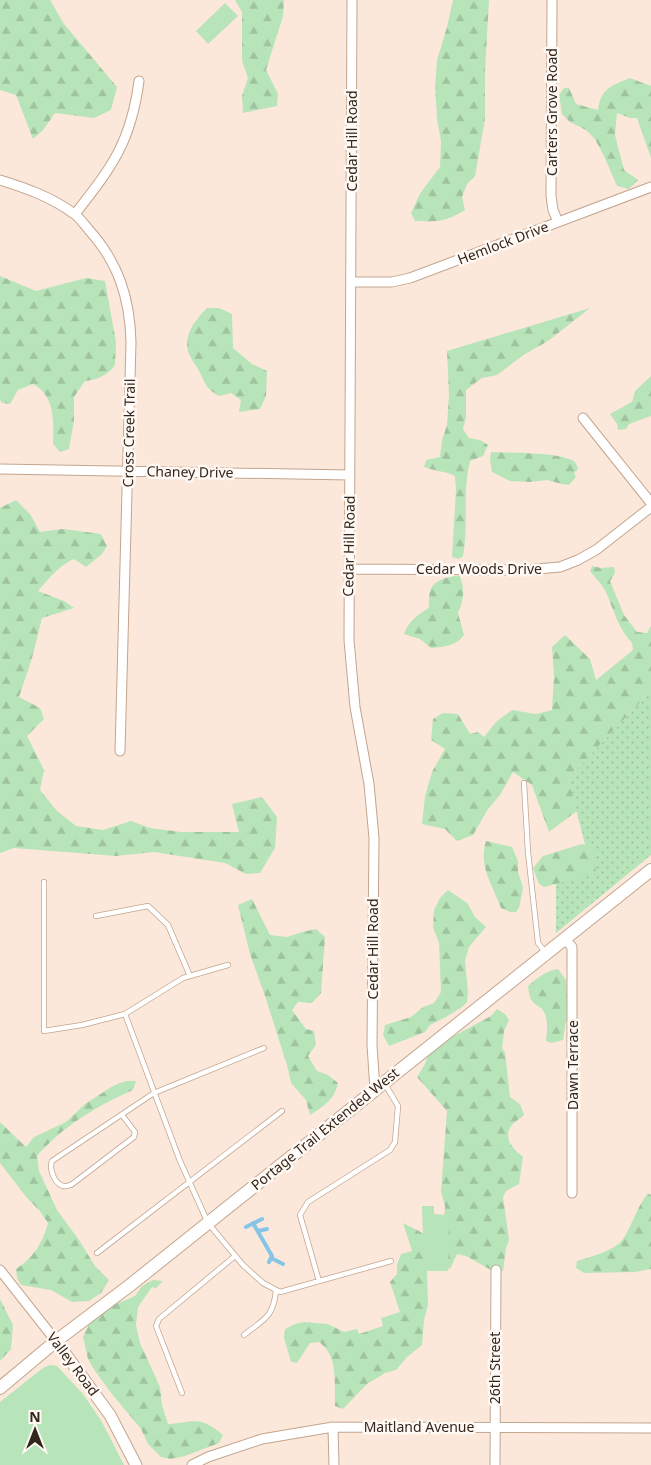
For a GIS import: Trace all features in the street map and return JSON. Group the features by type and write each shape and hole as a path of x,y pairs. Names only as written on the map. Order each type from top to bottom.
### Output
{"main road":[{"name":"Portage Trail Extended West","path":"0,1388 56,1341 129,1286 651,870"}],"street":[{"name":"Cedar Hill Road","path":"352,0 350,667 369,784 374,838 372,1044 379,1086"},
{"name":"Carters Grove Road","path":"552,0 551,196 553,210 558,222"},
{"path":"75,214 102,180 122,147 132,119 139,81"},
{"name":"Cross Creek Trail","path":"0,180 34,191 75,214 100,242 112,260 126,296 130,315 131,342 120,751"},
{"name":"Hemlock Drive","path":"351,282 392,282 410,278 651,186"},
{"path":"583,418 651,505"},
{"name":"Chaney Drive","path":"0,469 350,475"},
{"name":"Cedar Woods Drive","path":"349,569 525,570 560,566 578,560 596,550 651,505"},
{"name":"Dawn Terrace","path":"565,939 572,947 572,1193"},
{"name":"Valley Road","path":"0,1270 56,1341 110,1415 136,1465"},
{"name":"26th Street","path":"495,1465 496,1270"},
{"path":"333,1427 334,1465"},
{"name":"Maitland Avenue","path":"192,1465 219,1453 262,1439 333,1427 651,1428"}],"lane":[{"path":"524,783 528,852 538,943 547,954"},
{"path":"44,882 44,1031 82,1025 125,1014 183,978 228,965"},
{"path":"96,916 148,906 168,925 190,976"},
{"path":"125,1014 154,1093 208,1223 243,1265 256,1277 280,1292 391,1261"},
{"path":"122,1115 135,1132 134,1138 71,1185 61,1185 51,1172 52,1161 154,1093 264,1048"},
{"path":"318,1281 300,1215 308,1202 390,1150 395,1142 398,1106 379,1086"},
{"path":"97,1253 282,1111"},
{"path":"182,1393 156,1326 159,1319 235,1256"},
{"path":"244,1335 271,1313 275,1304 276,1291"}],"green space":[{"path":"0,0 50,0 64,24 117,87 111,110 94,118 55,113 43,130 33,139 16,95 0,90"},
{"path":"235,0 284,0 283,16 266,70 278,94 277,106 243,113 242,96 248,78 242,61 242,12"},
{"path":"453,0 489,0 485,72 485,119 475,176 467,184 462,197 465,210 441,220 415,221 411,213 421,192 440,167 441,141 437,119 435,87 437,60"},
{"path":"225,3 238,16 208,44 196,31"},
{"path":"630,78 651,86 651,158 637,118 630,118 617,113 615,135 624,170 638,180 629,189 617,186 595,139 586,130 570,122 562,114 559,95 564,88 569,88 576,104 598,110 604,92"},
{"path":"0,276 36,291 86,278 105,281 116,342 115,365 102,376 85,381 74,397 74,421 69,449 60,452 53,444 52,410 46,395 33,384 18,390 10,404 2,403 0,400"},
{"path":"207,308 219,308 232,314 233,348 252,364 267,371 266,396 260,409 239,412 241,400 231,393 219,396 211,390 206,385 191,358 187,343 188,336 198,318"},
{"path":"590,308 548,341 525,354 497,375 482,378 466,390 466,417 463,429 469,438 480,440 488,445 483,456 470,461 466,485 466,532 463,556 459,559 452,557 456,490 455,476 424,467 426,460 440,457 442,440 447,425 449,395 447,351"},
{"path":"651,376 651,416 629,424 626,429 618,430 617,424 610,414 632,402 635,391"},
{"path":"491,452 532,453 564,457 572,460 578,469 574,473 576,477 569,485 547,480 530,482 510,481 492,472"},
{"path":"16,500 30,514 40,532 63,529 101,534 107,546 102,554 86,567 74,559 64,565 38,591 64,601 74,608 42,618 32,658 19,697 40,708 44,719 27,736 44,770 40,790 57,811 76,826 103,830 131,821 150,828 181,832 239,832 232,804 262,797 277,817 275,848 260,873 246,874 225,863 154,852 116,856 14,848 0,853 0,508"},
{"path":"592,566 601,568 614,567 615,573 610,581 624,615 637,632 647,633 651,626 651,691 568,778 577,811 549,832 532,785 513,772 473,835 457,841 445,829 422,824 425,796 432,772 445,749 431,740 433,719 443,713 458,714 470,734 478,732 484,737 496,722 512,710 536,714 552,710 554,676 552,647 565,635 590,659 596,680 633,650 632,643 615,615 607,593 590,571"},
{"path":"460,576 463,586 463,599 458,613 464,635 461,639 453,644 431,648 420,639 404,634 414,619 429,608 429,595 433,586 440,580"},
{"path":"651,691 651,855 556,933 556,867 590,864 568,778"},
{"path":"486,841 512,847 518,861 518,872 523,888 519,908 516,912 510,912 501,908 485,867 484,850"},
{"path":"582,844 595,848 595,874 544,887 539,884 533,868 543,856"},
{"path":"448,890 467,903 475,917 486,927 469,947 465,961 467,1002 446,1017 430,1025 425,1032 389,1046 383,1035 385,1025 411,1017 423,1007 434,1003 441,992 439,943 433,927 434,910 440,898"},
{"path":"252,899 270,935 287,937 316,929 325,937 321,993 312,1003 298,1002 292,1010 306,1029 314,1031 316,1045 308,1056 317,1071 328,1075 338,1083 332,1098 310,1115 306,1100 291,1083 287,1065 250,954 238,905"},
{"path":"558,969 566,980 568,1008 563,1040 551,1043 546,1041 546,1016 542,1009 532,1000 528,986 546,973"},
{"path":"497,1009 505,1014 509,1020 504,1031 502,1049 505,1052 510,1097 520,1104 524,1115 511,1126 508,1135 510,1143 523,1157 519,1184 506,1191 503,1197 509,1240 503,1271 491,1270 466,1256 457,1254 450,1269 447,1268 443,1235 445,1206 441,1192 447,1111 417,1077 425,1064 430,1049 491,1016"},
{"path":"126,1081 136,1081 133,1090 106,1103 69,1126 37,1156 39,1171 57,1210 95,1266 109,1280 101,1293 89,1301 72,1302 51,1290 21,1285 17,1278 16,1269 28,1260 36,1249 48,1223 0,1163 0,1122 26,1147 34,1137 66,1122 85,1104 113,1086"},
{"path":"648,1193 651,1195 651,1269 635,1272 584,1273 576,1268 577,1261 602,1253 620,1243 640,1204"},
{"path":"422,1206 434,1206 434,1214 449,1215 448,1271 424,1271"},
{"path":"403,1223 426,1236 428,1305 424,1320 422,1345 407,1357 396,1370 385,1373 367,1384 343,1409 335,1406 333,1363 325,1348 319,1342 310,1343 297,1363 291,1362 284,1338 285,1329 304,1322 328,1324 344,1332 357,1329 359,1334 383,1326 381,1318 400,1312 390,1282 397,1274 397,1265 401,1254 412,1251"},
{"path":"153,1280 163,1281 156,1288 152,1287 138,1307 136,1325 140,1343 160,1387 162,1405 168,1424 191,1421 202,1422 223,1435 219,1443 185,1456 171,1459 161,1457 148,1444 141,1429 95,1371 88,1359 83,1337 91,1320 109,1307 135,1296 142,1286"},
{"path":"0,1299 13,1325 11,1349 0,1361"},
{"path":"50,1365 57,1366 83,1394 102,1422 124,1465 0,1465 0,1402 43,1368"}],"waterway":[{"path":"246,1227 262,1219"},
{"path":"253,1223 272,1256 269,1262"},
{"path":"258,1231 267,1229"},
{"path":"271,1258 283,1264"}]}
